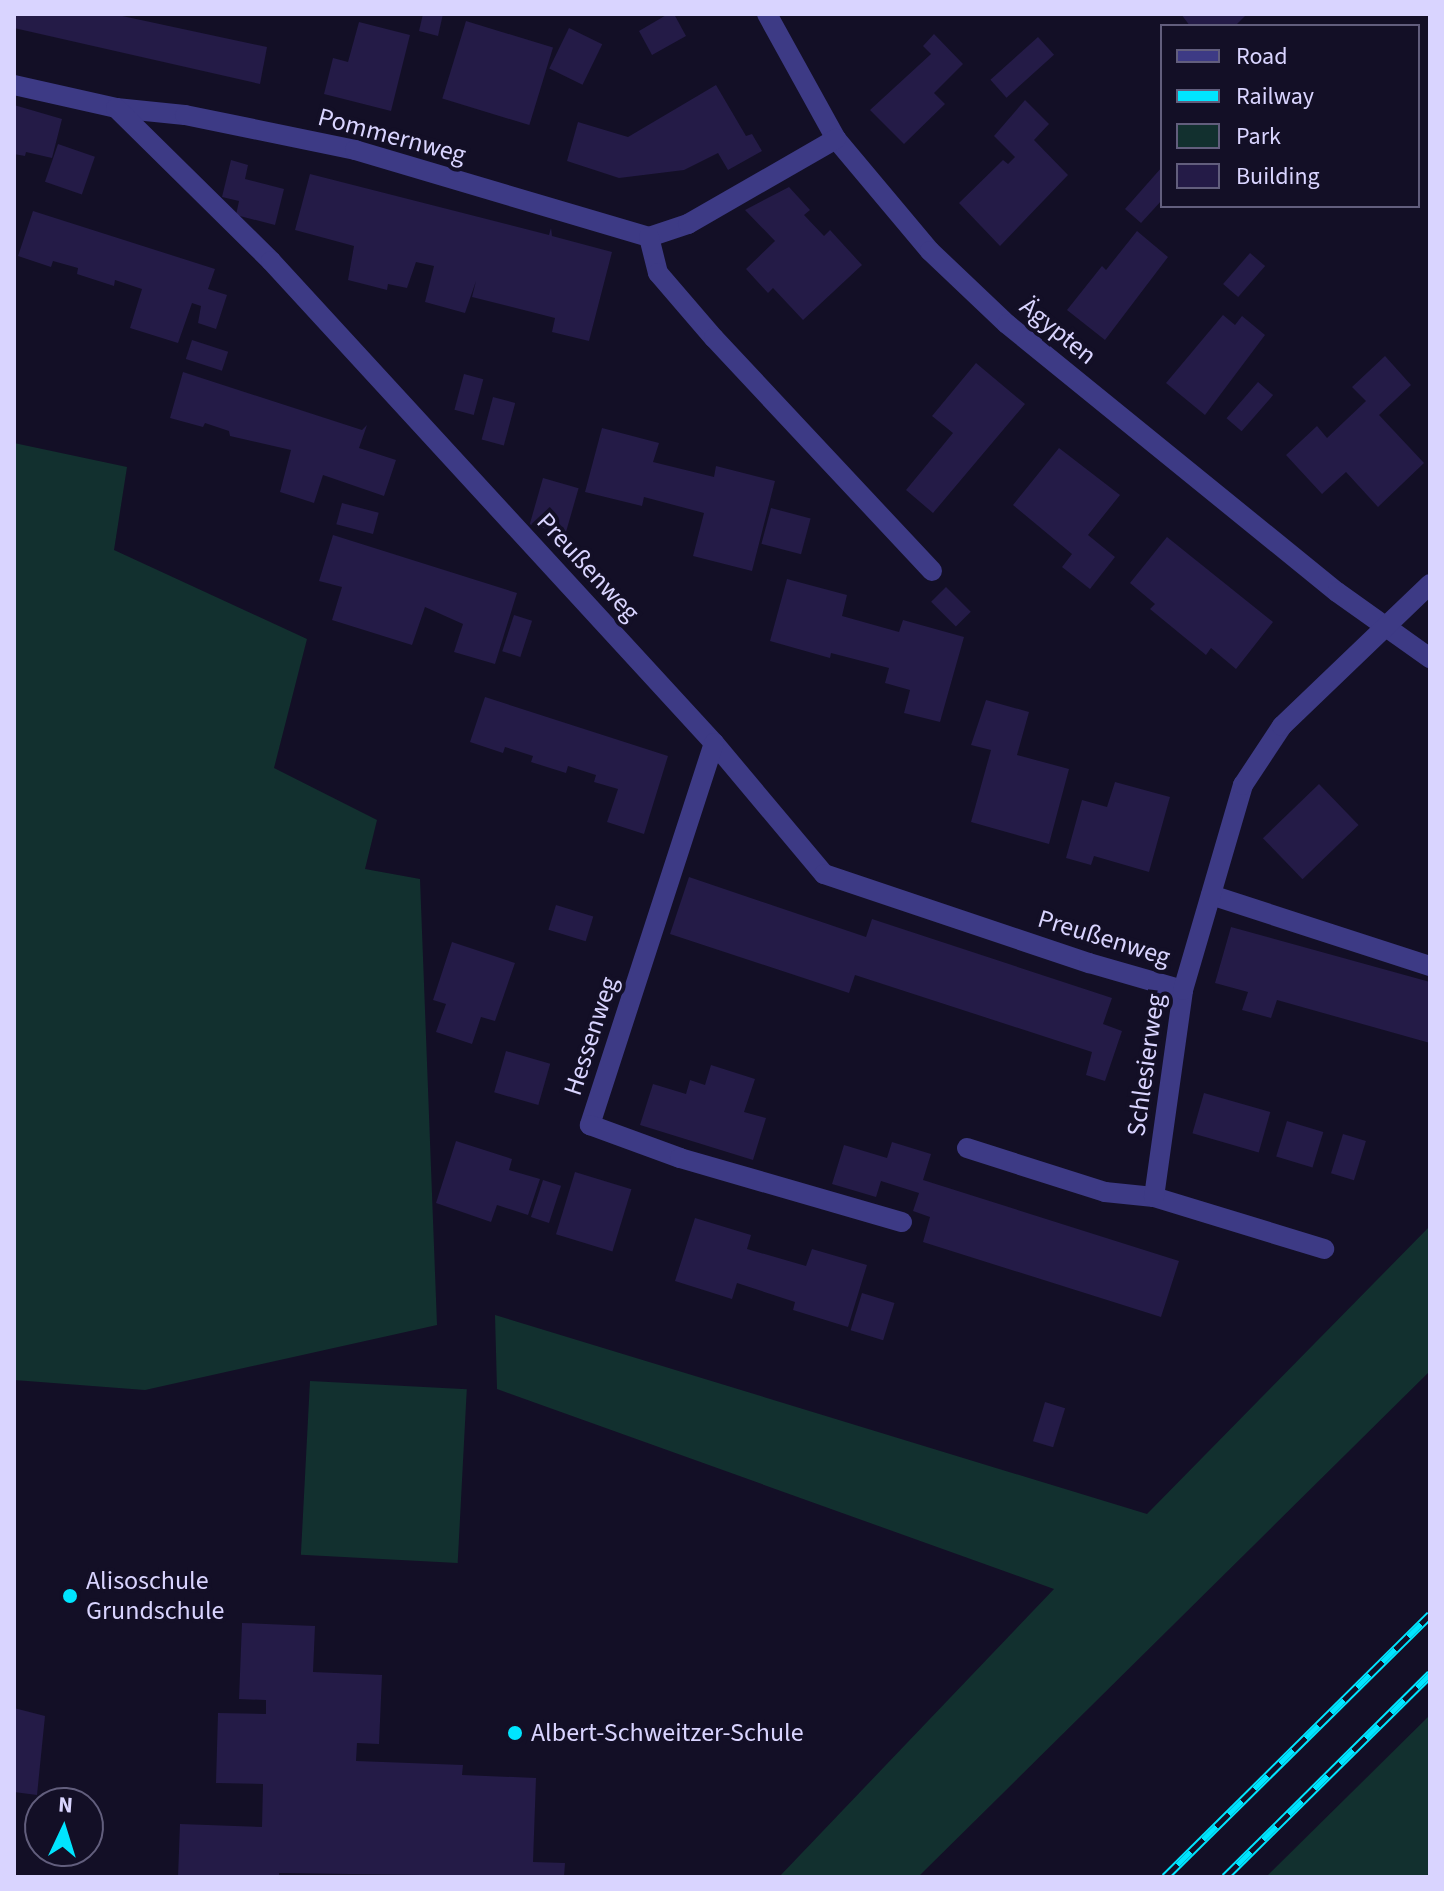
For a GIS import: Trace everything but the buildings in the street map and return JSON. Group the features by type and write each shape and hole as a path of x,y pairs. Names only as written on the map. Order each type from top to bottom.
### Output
{"street":[{"name":"Ägypten","path":"767,14 836,139 930,251 1007,324 1384,626 1430,658"},
{"path":"14,85 116,108"},
{"name":"Pommernweg","path":"116,108 185,115 355,150 649,237"},
{"name":"Preußenweg","path":"116,108 271,261 714,743 824,874 1089,963 1183,990"},
{"path":"836,139 688,224 649,237 658,273 714,338 932,571"},
{"path":"1384,626 1430,584"},
{"name":"Schlesierweg","path":"1154,1197 1183,990 1243,785 1282,726 1384,626"},
{"name":"Hessenweg","path":"714,743 590,1125 680,1158 902,1222"},
{"path":"1211,895 1430,966"},
{"path":"967,1148 1105,1192 1154,1197 1324,1249"}],"green space":[{"path":"14,443 127,467 114,550 307,639 274,768 377,820 365,869 420,879 437,1325 145,1390 14,1380"},
{"path":"1430,1226 1430,1371 918,1877 779,1877 1054,1589 497,1389 495,1315 1147,1514"},
{"path":"310,1381 467,1389 458,1563 301,1555"},
{"path":"1430,1715 1430,1877 1266,1877"}],"railway":[{"path":"1165,1877 1430,1615"},
{"path":"1225,1877 1430,1674"}],"place":[{"name":"Alisoschule Grundschule","path":"70,1596"},
{"name":"Albert-Schweitzer-Schule","path":"515,1733"}]}
